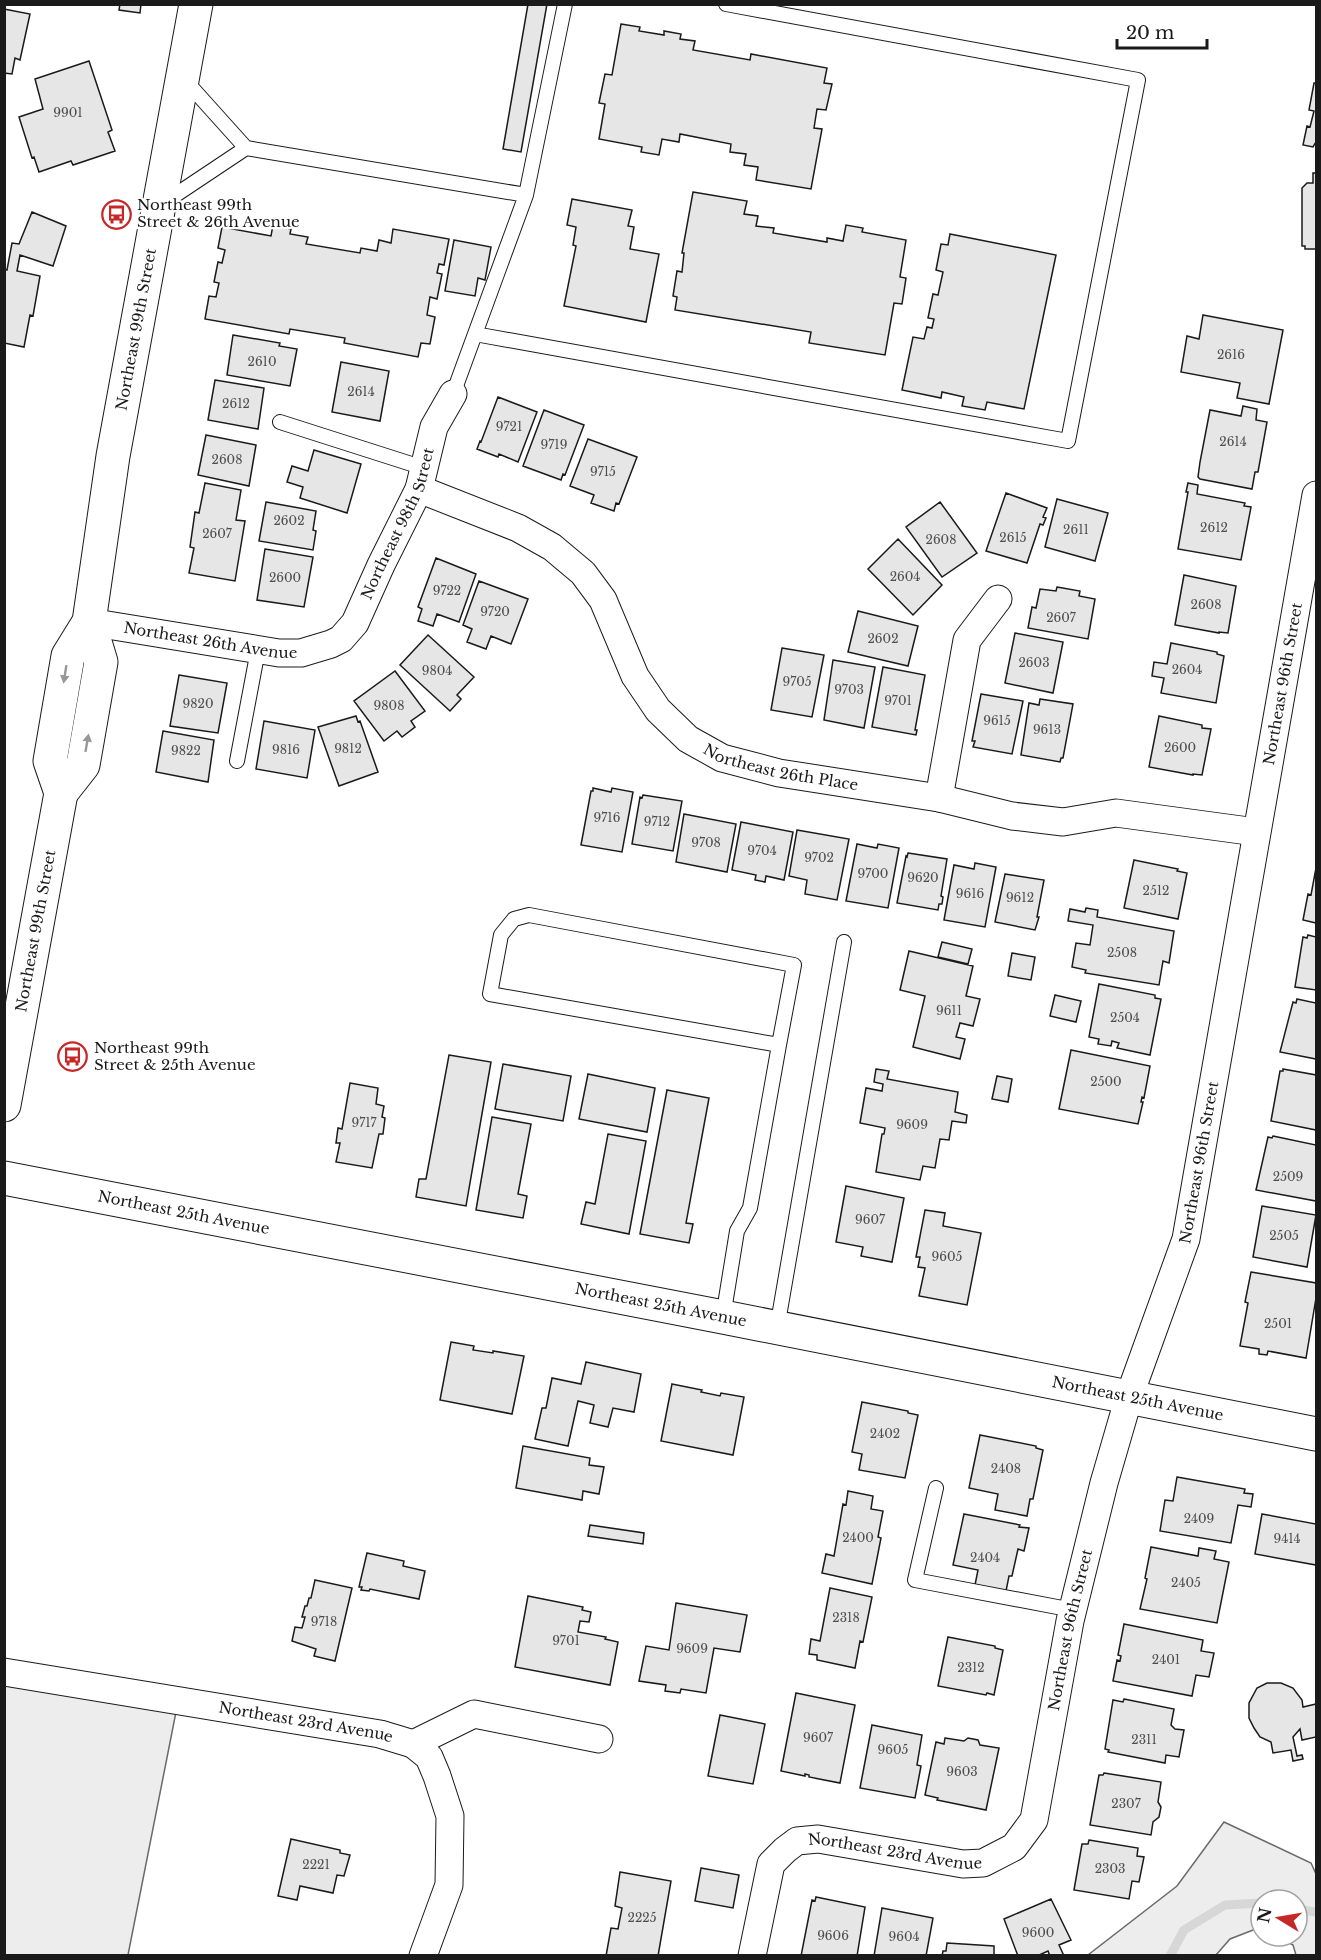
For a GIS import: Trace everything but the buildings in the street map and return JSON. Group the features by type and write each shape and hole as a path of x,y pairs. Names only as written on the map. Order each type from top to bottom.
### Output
{"street":[{"name":"Northeast 99th Street","path":"4,1105 61,793 83,765 101,662 89,622 113,456 196,4"},
{"name":"Northeast 98th Street","path":"332,644 341,639 356,623 422,478 434,427 453,394"},
{"name":"Northeast 26th Place","path":"422,478 552,547 583,573 603,600 635,676 658,710 688,739 722,758 779,774 939,798 1012,816 1063,822 1116,813 1256,832"},
{"name":"Northeast 96th Street","path":"1034,1820 1072,1610 1104,1483 1129,1396 1186,1239 1317,495"},
{"path":"939,798 967,640 998,599"},
{"name":"Northeast 26th Avenue","path":"89,622 279,653 301,653 332,644"},
{"name":"Northeast 25th Avenue","path":"4,1178 1317,1434"},
{"name":"Northeast 23rd Avenue","path":"4,1672 380,1734 413,1744 474,1714 598,1739"},
{"path":"413,1744 429,1757 450,1816 449,1885 423,1956"},
{"name":"Northeast 23rd Avenue","path":"752,1956 771,1864 797,1841 818,1839 963,1864 984,1863 1014,1847 1034,1820"}],"lane":[{"path":"453,394 526,195 565,4"},
{"path":"475,334 1068,441 1138,80 726,4"},
{"path":"182,77 246,148 526,195"},
{"path":"158,206 246,148"},
{"path":"280,422 422,478"},
{"path":"237,761 258,650"},
{"path":"723,1317 737,1231 750,1208 794,965 529,915 514,919 501,935 490,994 779,1045"},
{"path":"777,1328 844,942"},
{"path":"936,1488 915,1580 1072,1610"}],"shaded area":[{"path":"5,1684 177,1707 128,1955 5,1956"},
{"path":"1224,1822 1311,1863 1316,1874 1316,1955 1296,1955 1294,1948 1309,1948 1309,1888 1249,1888 1249,1932 1230,1939 1216,1955 1088,1955 1177,1886"}],"waterway":[{"path":"1170,1956 1184,1930 1225,1905 1249,1904"},
{"path":"1309,1911 1315,1912"}],"place":[{"name":"Northeast 99th Street & 26th Avenue","path":"116,214"},
{"name":"Northeast 99th Street & 25th Avenue","path":"73,1057"}]}
